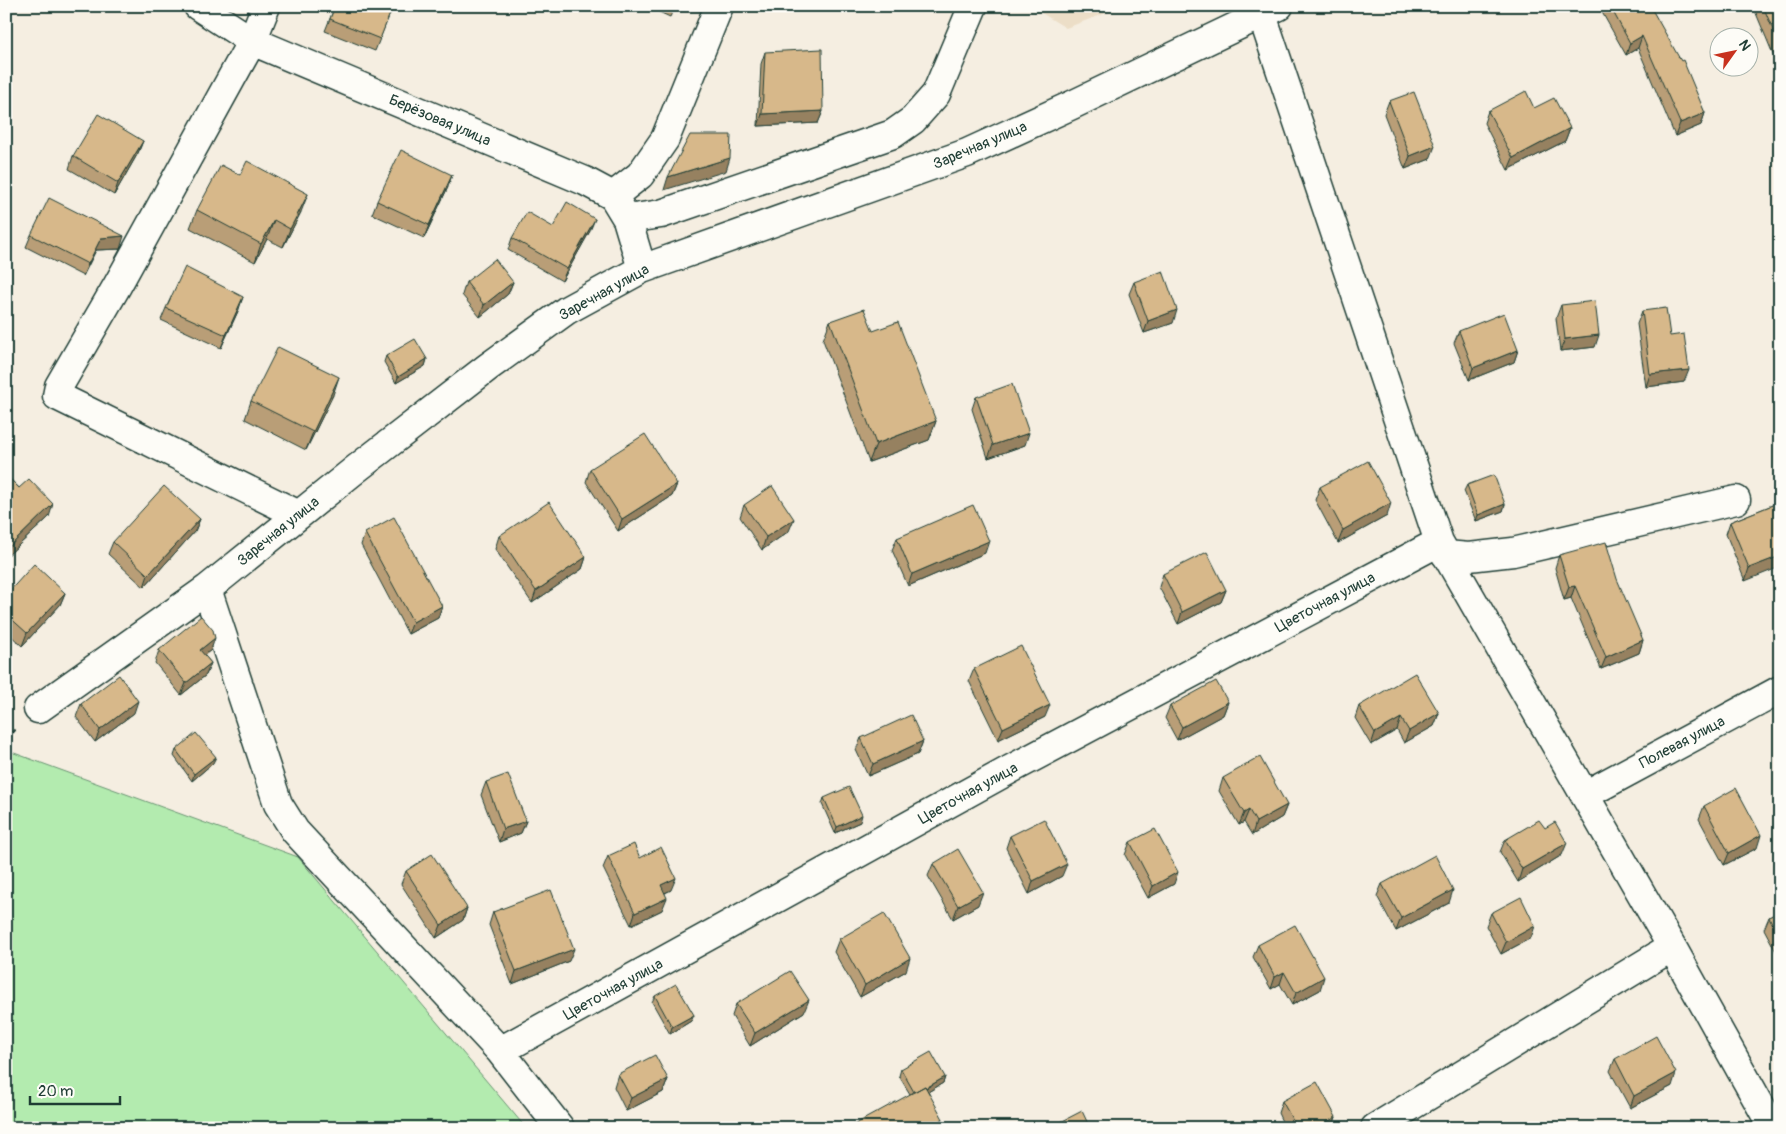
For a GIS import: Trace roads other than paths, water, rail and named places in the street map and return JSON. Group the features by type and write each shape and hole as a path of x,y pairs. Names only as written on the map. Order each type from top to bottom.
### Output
{"street":[{"name":"Берёзовая улица","path":"198,6 252,41 576,177 613,196"},
{"path":"266,6 252,41 117,286 59,386 57,396 299,514"},
{"path":"642,269 627,219 613,196 640,175 665,140 719,6"},
{"path":"627,219 660,214 892,134 913,120 936,94 973,6"},
{"path":"1270,11 1442,548 1672,947 1773,1128"},
{"name":"Заречная улица","path":"38,709 206,589 488,367 567,310 642,269 967,153 1270,11"},
{"path":"1442,548 1469,557 1513,552 1736,500"},
{"name":"Цветочная улица","path":"500,1051 1011,769 1442,548"},
{"path":"206,589 278,804 295,831 500,1051 560,1128"},
{"name":"Полевая улица","path":"1585,795 1780,690"},
{"path":"1375,1128 1672,947"}]}
